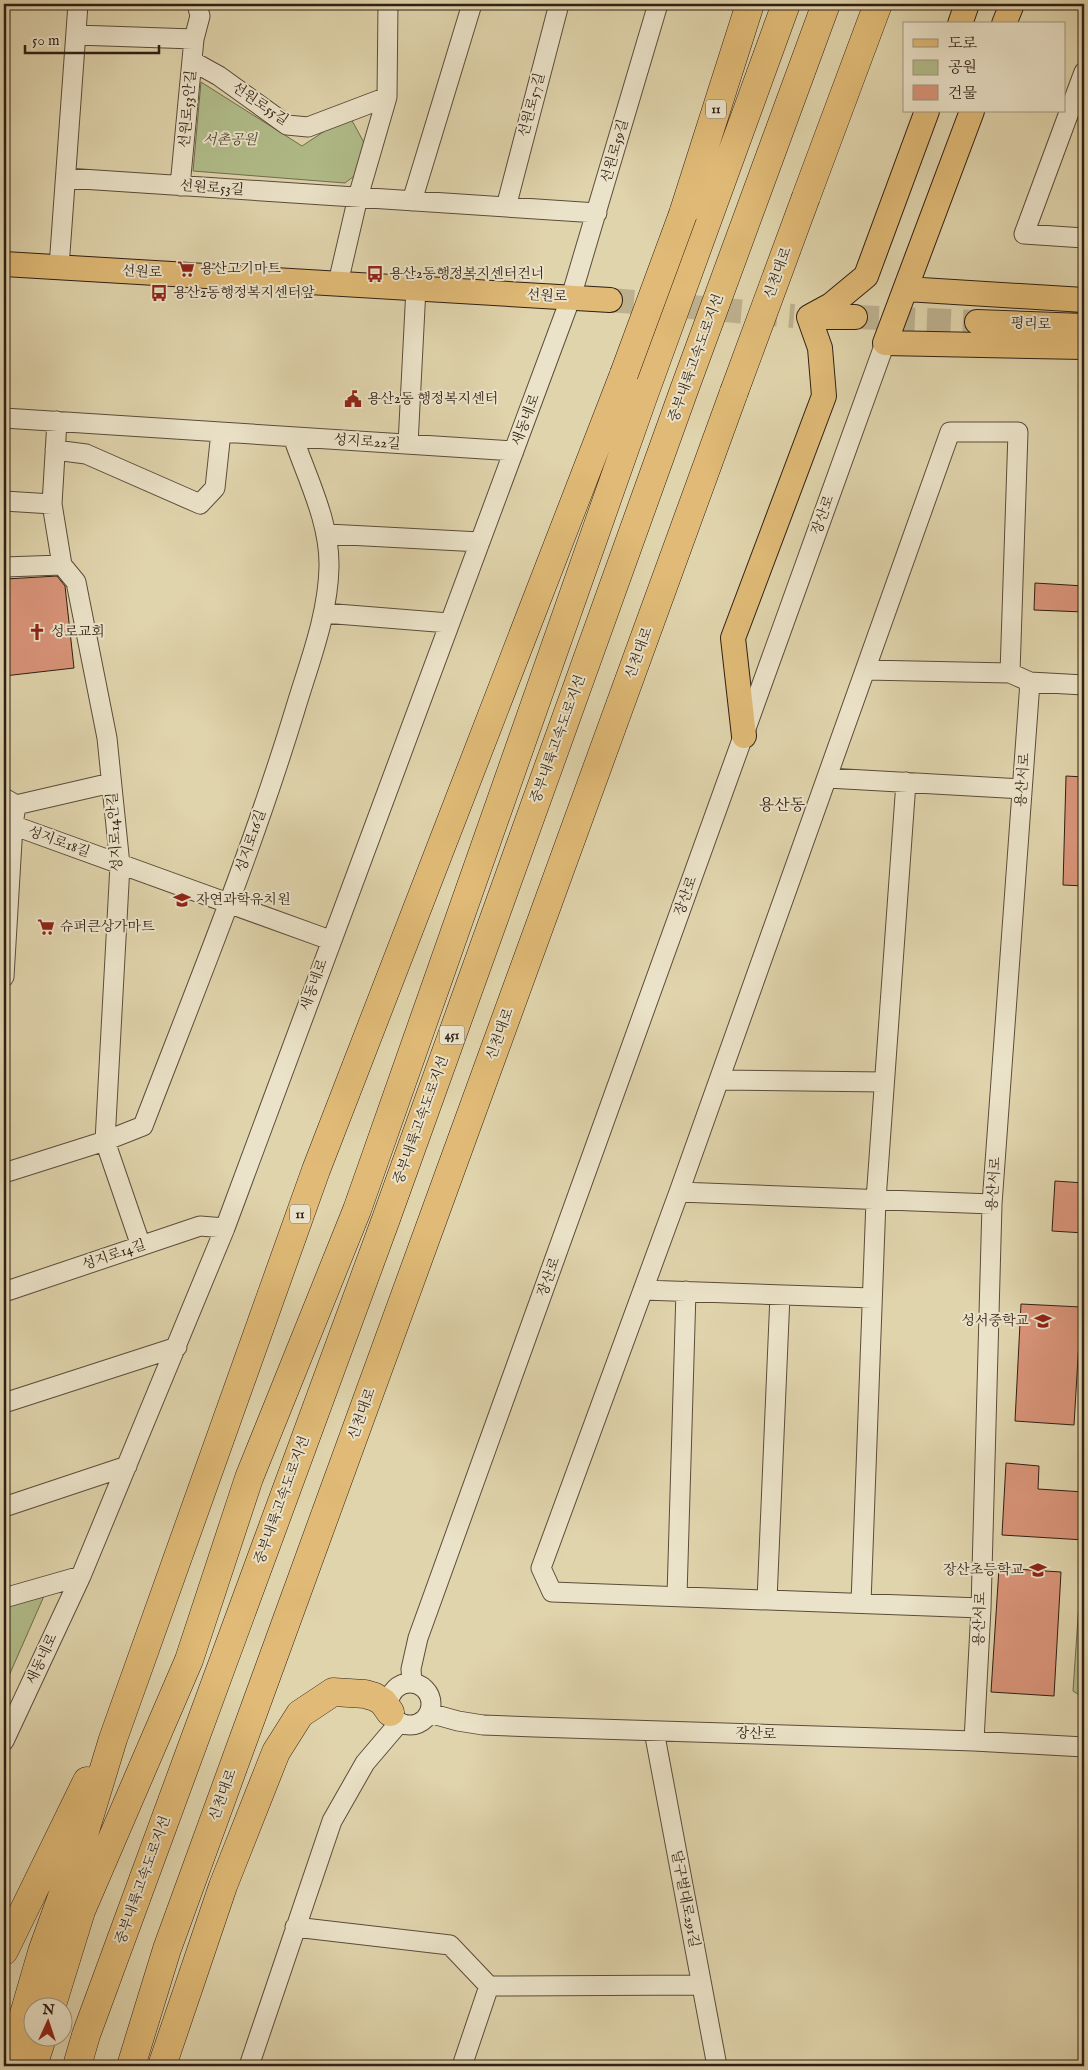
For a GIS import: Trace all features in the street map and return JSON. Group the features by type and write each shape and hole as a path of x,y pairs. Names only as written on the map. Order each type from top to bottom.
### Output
{"highway":[{"name":"11","path":"9,2066 42,1952 81,1844 113,1739 316,1170 624,374 683,214 750,4"},
{"name":"451","path":"54,1998 81,1911 189,1660 249,1478 357,1210 642,400 786,4"},
{"name":"중부내륙고속도로지선","path":"77,2066 389,1210 684,390 826,4"},
{"name":"신천대로","path":"130,2066 167,1949 734,392 878,4"},
{"path":"162,2066 223,1886 276,1752 300,1714 333,1692 365,1694 375,1697 383,1702 395,1717"},
{"path":"4,1951 80,1793 113,1739"},
{"path":"33,2066 39,2048"}],"main road":[{"path":"961,22 967,4"},
{"path":"1005,22 1012,4"},
{"path":"802,316 831,305 866,276 927,112"},
{"name":"장산로","path":"885,343 972,112"},
{"name":"선원로","path":"4,264 610,300"},
{"path":"906,289 1084,300"},
{"path":"802,316 855,317"},
{"path":"744,736 733,638 824,396 820,348 802,316"},
{"name":"평리로","path":"977,322 1084,326"},
{"path":"885,343 1084,347"}],"street":[{"path":"59,267 78,4"},
{"name":"선원로53안길","path":"180,186 194,39 200,16 198,4"},
{"path":"338,284 358,197 387,97 388,4"},
{"path":"412,201 472,4"},
{"name":"선원로57길","path":"506,207 558,4"},
{"name":"선원로59길","path":"572,297 657,4"},
{"path":"76,35 194,39"},
{"name":"선원로55길","path":"192,61 219,76 287,125 308,127 387,97"},
{"path":"1084,72 1024,234 1084,238"},
{"name":"선원로53길","path":"66,178 597,213"},
{"path":"408,444 416,288"},
{"name":"새동네로","path":"4,1742 81,1576 225,1228 330,940 572,297"},
{"name":"장산로","path":"412,1684 411,1669 418,1638 885,343"},
{"name":"성지로22길","path":"4,418 514,451"},
{"name":"성지로14안길","path":"58,421 52,504 62,565 76,582 107,738 120,865 104,1141 141,1246"},
{"path":"56,450 86,454 200,504 215,488 221,432"},
{"path":"981,1608 552,1592 541,1568 680,1192 950,432 1018,432 1010,672"},
{"name":"성지로16길","path":"4,1173 104,1141 143,1126 229,904 280,758 324,613 329,567 328,534 292,437"},
{"path":"4,501 52,504"},
{"path":"328,534 480,542"},
{"path":"4,566 62,565"},
{"path":"324,613 449,623"},
{"path":"866,670 1010,672 1030,682 1084,685"},
{"name":"용산서로","path":"974,1742 981,1608 992,1204 1030,682"},
{"path":"828,778 1022,789"},
{"path":"861,1603 876,1200 906,782"},
{"name":"성지로18길","path":"4,977 10,802 112,783"},
{"name":"성지로18길","path":"8,823 330,940"},
{"path":"719,1080 884,1082"},
{"path":"680,1192 992,1204"},
{"name":"성지로14길","path":"4,1292 200,1226 225,1228"},
{"path":"643,1290 872,1298"},
{"path":"677,1596 686,1291"},
{"path":"767,1600 780,1295"},
{"path":"4,1403 177,1347"},
{"path":"4,1507 127,1466"},
{"path":"4,1598 81,1576"},
{"path":"248,2066 332,1821 365,1763 395,1717 390,1698 393,1691 398,1686 412,1684 418,1685 428,1694 431,1707 425,1719 414,1725 395,1717"},
{"name":"장산로","path":"429,1713 458,1721 483,1725 1084,1747"},
{"name":"달구벌대로291길","path":"654,1731 717,2066"},
{"path":"295,1927 450,1945 490,1986 702,1985"},
{"path":"462,2066 490,1986"}],"green space":[{"name":"서촌공원","path":"201,82 302,146 349,115 374,161 345,183 193,171"},
{"path":"1084,1585 1084,1698 1073,1691 1080,1588"},
{"path":"44,1596 4,1687 4,1608"}],"building":[{"name":"성로교회","path":"57,576 65,586 74,668 4,676 4,597 6,579"},
{"path":"1035,583 1084,586 1084,612 1034,610"},
{"path":"1066,776 1084,777 1084,886 1063,885"},
{"path":"1055,1181 1084,1183 1084,1233 1052,1231"},
{"path":"1021,1304 1081,1307 1074,1425 1015,1421"},
{"path":"1006,1463 1039,1466 1038,1489 1084,1492 1084,1540 1002,1535"},
{"path":"999,1568 1061,1572 1054,1696 991,1692"}],"tunnel":[{"path":"610,300 794,316"},
{"path":"855,317 977,322"}],"place":[{"name":"용산고기마트","path":"186,269"},
{"name":"용산2동행정복지센터건너","path":"375,274"},
{"name":"용산2동행정복지센터앞","path":"159,293"},
{"name":"용산2동 행정복지센터","path":"353,399"},
{"name":"성로교회","path":"37,632"},
{"name":"자연과학유치원","path":"182,900"},
{"name":"슈퍼큰상가마트","path":"46,927"},
{"name":"성서중학교","path":"1043,1321"},
{"name":"장산초등학교","path":"1038,1570"}],"district":[{"name":"용산동","path":"782,806"}]}
